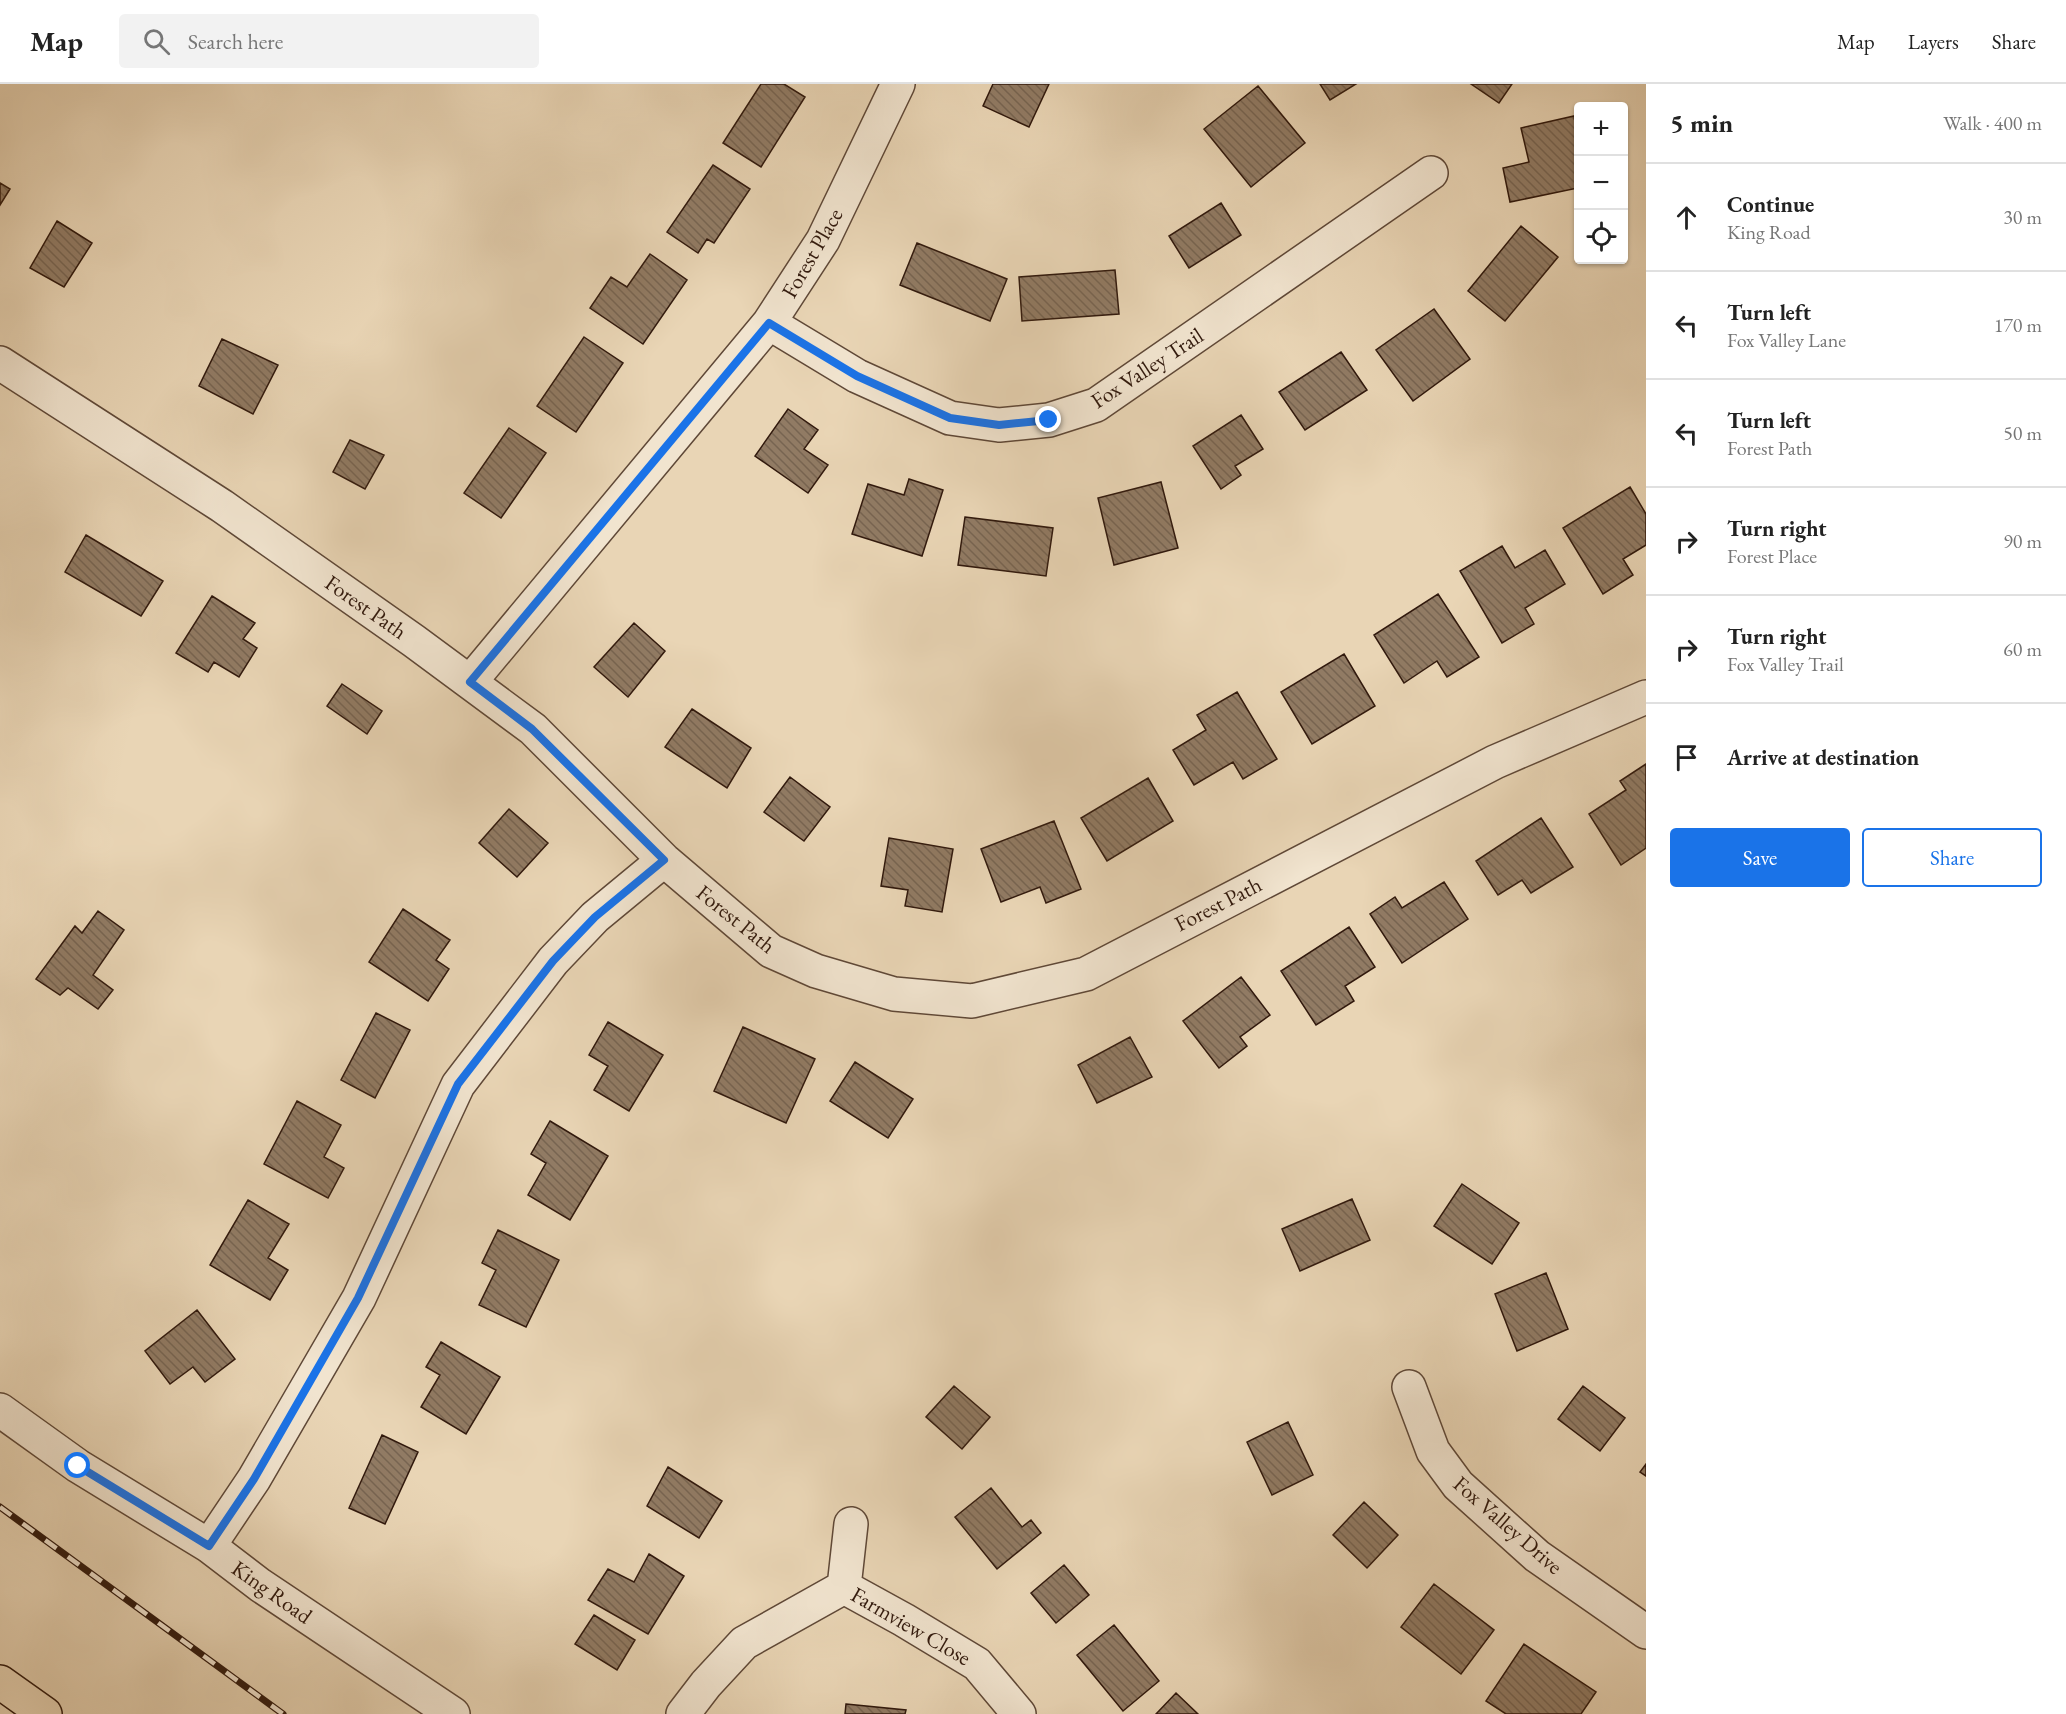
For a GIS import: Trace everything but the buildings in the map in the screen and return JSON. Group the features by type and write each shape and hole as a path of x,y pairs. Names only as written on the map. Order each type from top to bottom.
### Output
{"main road":[{"path":"0,1682 45,1714"}],"street":[{"name":"Forest Place","path":"470,682 769,323 823,240 898,84"},
{"name":"Fox Valley Trail","path":"769,323 857,376 950,418 999,425 1049,420 1096,405 1431,173"},
{"name":"Forest Path","path":"0,363 222,506 470,682 532,729 664,860 771,951 816,971 894,994 972,1001 1086,974 1495,762 1646,698"},
{"path":"209,1546 254,1479 358,1298 458,1084 553,961 595,917 664,860"},
{"name":"Fox Valley Drive","path":"1409,1387 1433,1451 1458,1485 1537,1556 1646,1632"},
{"name":"King Road","path":"0,1410 78,1466 209,1546 260,1586 453,1714"},
{"path":"844,1587 851,1524"},
{"name":"Farmview Close","path":"683,1714 706,1683 744,1644 844,1587 977,1664 1019,1714"}],"railway":[{"path":"0,1507 283,1714"}],"route":[{"path":"78,1466 209,1546 254,1479 358,1298 458,1084 553,961 595,917 664,860 532,729 470,682 769,323 857,376 950,418 999,425 1049,420"}]}
